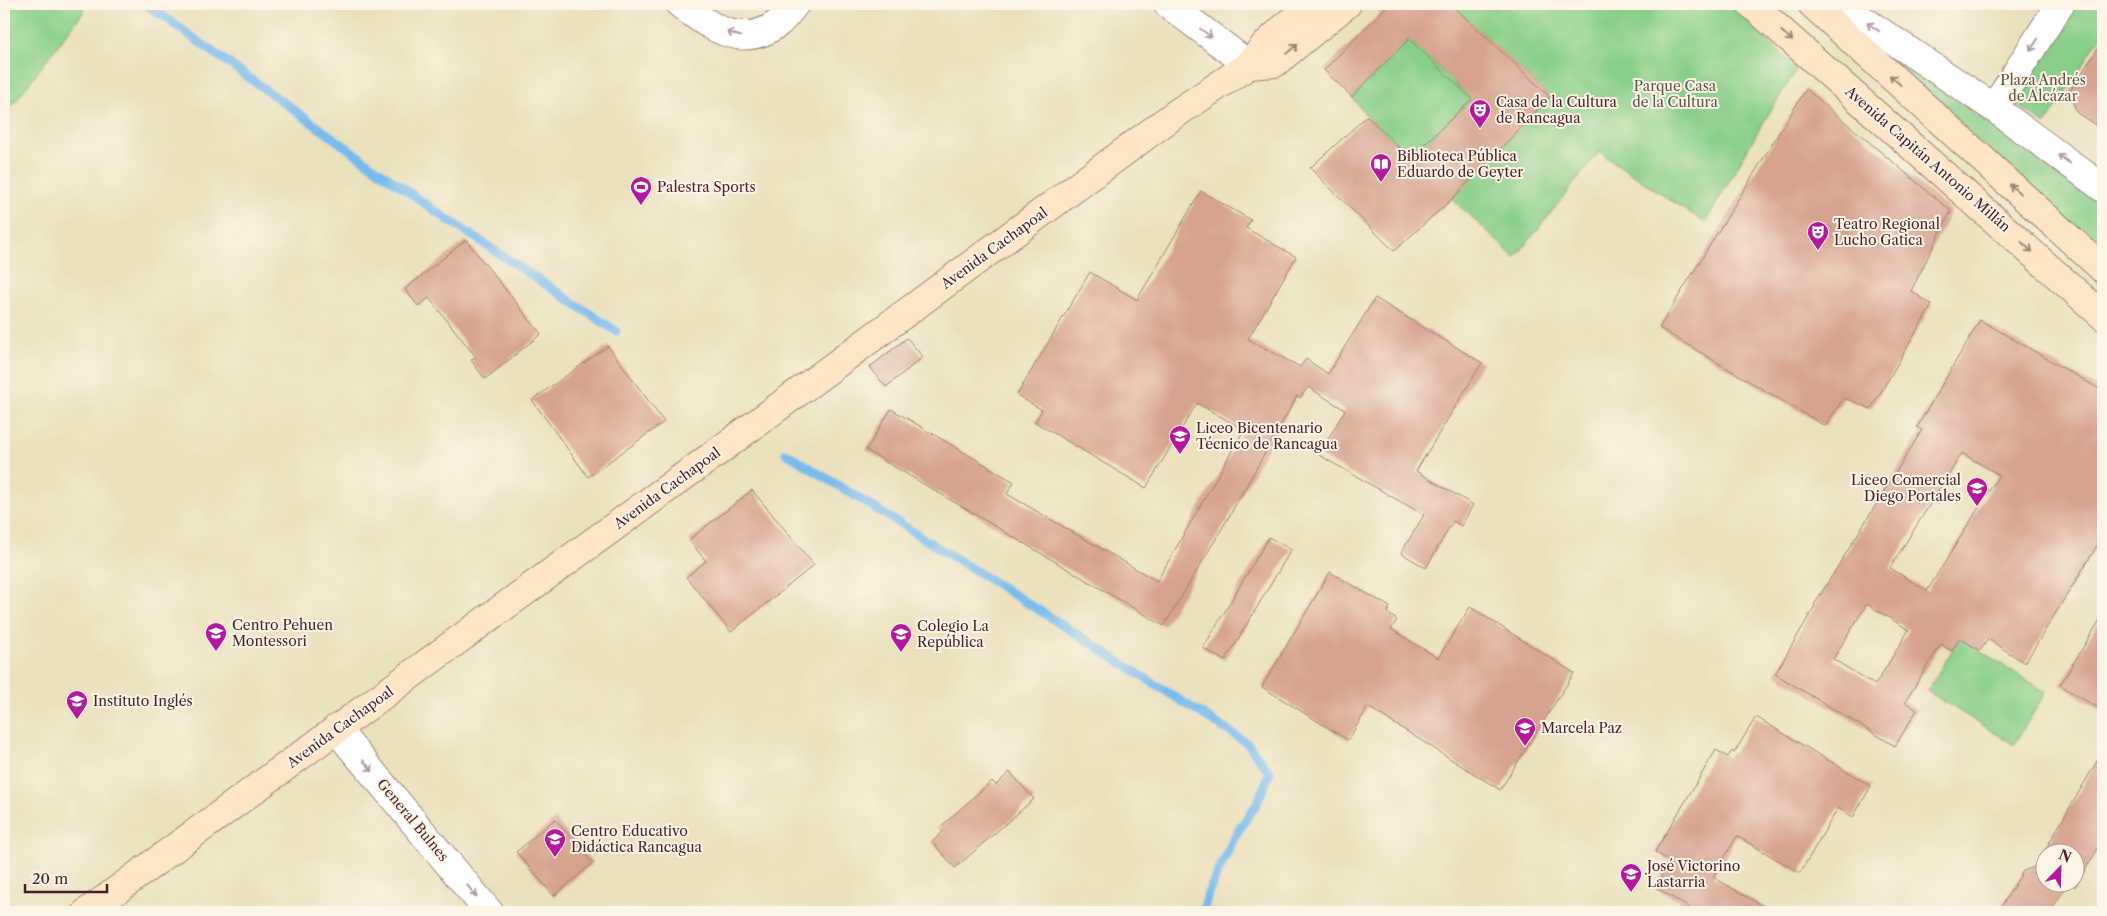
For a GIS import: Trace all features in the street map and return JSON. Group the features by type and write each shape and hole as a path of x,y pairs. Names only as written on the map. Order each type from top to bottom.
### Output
{"main road":[{"name":"Avenida Cachapoal","path":"87,912 728,444 1174,115 1249,65 1264,46 1310,4"},
{"name":"Avenida Cachapoal","path":"1249,65 1274,63 1347,4"},
{"name":"Avenida Capitán Antonio Millán","path":"1751,4 2103,316"},
{"path":"1812,4 2103,269"}],"street":[{"path":"680,4 702,20 743,38 763,33 787,13"},
{"path":"1168,4 1249,65"},
{"path":"1839,4 1994,108 2103,188"},
{"path":"1994,108 2060,4"},
{"name":"General Bulnes","path":"336,729 489,912"}],"green space":[{"path":"4,4 75,4 85,10 4,116"},
{"name":"Parque Casa de la Cultura","path":"1451,4 1730,4 1797,69 1758,131 1705,223 1599,152 1515,258 1452,199 1550,97"},
{"name":"Plaza Andrés de Alcázar","path":"2073,4 2103,4 2103,33 2045,125 2016,103 2020,85"},
{"path":"1409,39 1472,99 1410,158 1367,116 1352,97"},
{"path":"1890,54 2103,203 2103,252 1888,59"},
{"path":"1960,638 2046,692 2014,745 1927,691"}],"building":[{"name":"Casa de la Cultura de Rancagua","path":"1389,4 1451,4 1550,97 1452,199 1394,251 1310,168 1367,116 1410,158 1472,99 1409,39 1352,97 1324,70"},
{"path":"2103,40 2103,130 2077,113 2069,93"},
{"name":"Teatro Regional Lucho Gatica","path":"1806,89 1951,211 1911,291 1932,305 1871,409 1844,398 1825,426 1659,328"},
{"path":"1201,191 1251,220 1246,228 1296,257 1248,339 1300,367 1306,359 1328,374 1375,298 1482,363 1416,471 1473,505 1461,526 1453,521 1426,568 1401,553 1424,515 1319,455 1345,410 1308,387 1300,398 1297,396 1230,515 1164,626 866,450 891,409 1014,482 1007,494 1157,581 1244,430 1197,403 1146,488 1035,422 1042,410 1017,395 1090,272 1137,300"},
{"path":"466,240 541,334 485,379 471,360 476,357 429,298 418,306 405,289"},
{"path":"1980,320 2103,391 2103,536 2025,663 1988,639 1980,651 1960,638 1952,651 1941,644 1905,702 1917,710 1895,746 1775,674 1814,605 1922,430 1917,427","holes":["1962,453 1999,475 1927,591 1890,568","1867,604 1909,630 1875,685 1833,659"]},
{"path":"907,338 923,357 886,387 870,367"},
{"path":"608,346 664,422 588,477 532,400"},
{"path":"752,490 814,565 731,632 686,577 706,561 689,540"},
{"path":"1269,537 1291,550 1225,661 1203,648"},
{"path":"1330,572 1390,607 1387,613 1397,620 1391,629 1438,658 1470,607 1574,673 1500,790 1368,707 1348,740 1262,687"},
{"path":"2103,615 2103,711 2060,685"},
{"path":"1756,717 1871,786 1853,817 1838,808 1800,873 1737,836 1713,877 1773,912 1696,912 1655,887 1670,861 1655,852 1716,750 1728,757 1732,751 1734,753"},
{"path":"2103,751 2103,840 2084,872 2084,844 2048,844"},
{"path":"1010,772 1034,799 955,868 932,842 943,832 939,828 992,781 996,785"},
{"name":"Centro Educativo Didáctica Rancagua","path":"555,819 593,863 554,896 516,852"},
{"path":"2034,867 2034,894 2062,894 2050,912 1998,912 2023,871"}],"waterway":[{"path":"146,4 441,215 616,331"},
{"path":"786,453 1053,619 1247,743 1270,773 1257,803 1236,834 1208,893 1203,912"}],"place":[{"name":"Casa de la Cultura de Rancagua","path":"1480,129"},
{"name":"Biblioteca Pública Eduardo de Geyter","path":"1381,183"},
{"name":"Palestra Sports","path":"641,206"},
{"name":"Teatro Regional Lucho Gatica","path":"1818,251"},
{"name":"Liceo Bicentenario Técnico de Rancagua","path":"1180,455"},
{"name":"Liceo Comercial Diego Portales","path":"1977,507"},
{"name":"Centro Pehuen Montessori","path":"216,652"},
{"name":"Colegio La República","path":"901,653"},
{"name":"Instituto Inglés","path":"77,720"},
{"name":"Marcela Paz","path":"1525,747"},
{"name":"Centro Educativo Didáctica Rancagua","path":"555,858"},
{"name":"José Victorino Lastarria","path":"1631,893"}]}
